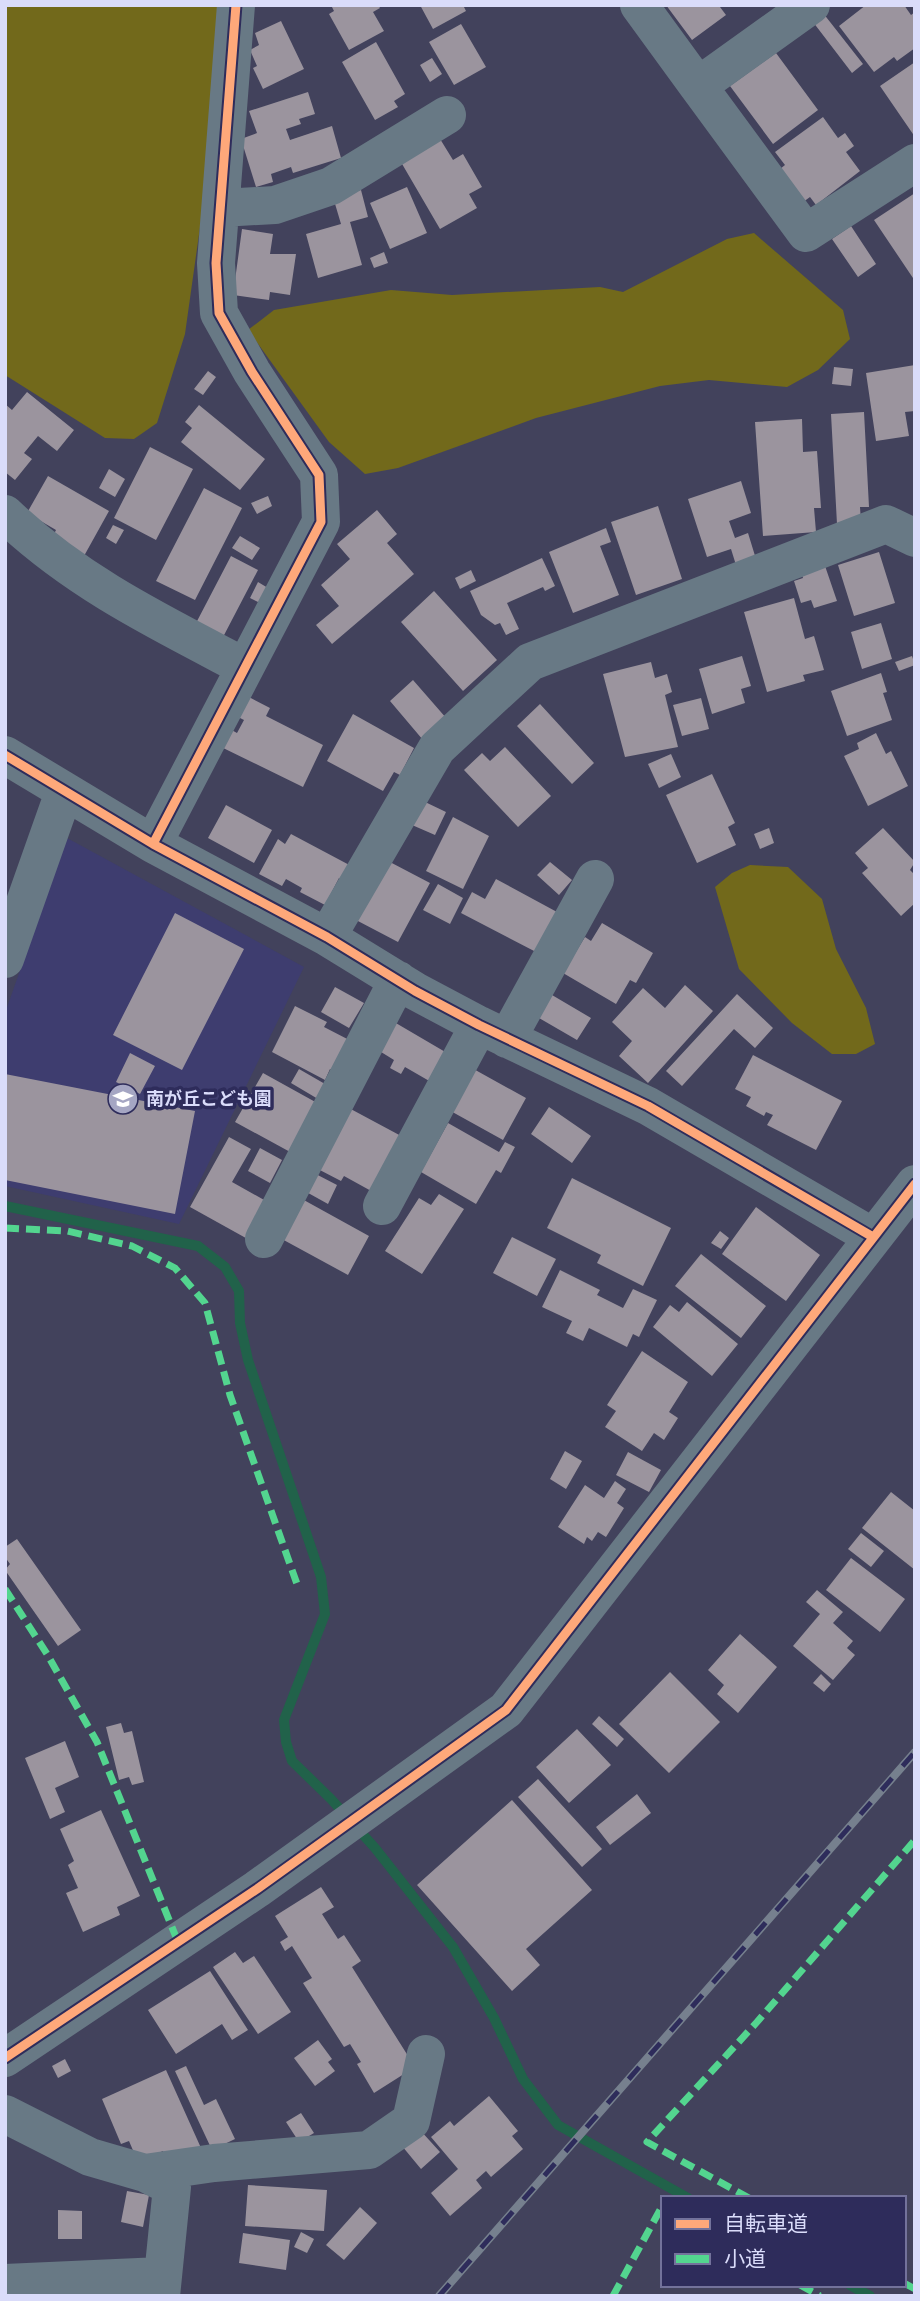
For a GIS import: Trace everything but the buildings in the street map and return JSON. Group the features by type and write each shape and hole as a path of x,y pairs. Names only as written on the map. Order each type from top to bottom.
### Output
{"street":[{"path":"153,844 321,522 319,475 252,372 219,313 216,263 236,5"},
{"path":"639,5 806,233 915,163"},
{"path":"698,86 811,5"},
{"path":"221,208 275,205 331,186 447,115"},
{"path":"5,514 34,542 113,598 245,667"},
{"path":"327,937 437,748 530,662 886,524 915,538"},
{"path":"5,755 153,844 327,937 493,1032 648,1105 873,1237"},
{"path":"5,959 64,792"},
{"path":"383,1206 493,1032 596,879"},
{"path":"264,1239 398,980"},
{"path":"5,2058 318,1845 506,1710 915,1184"},
{"path":"145,2174 214,2163 369,2150 411,2121 426,2054"},
{"path":"5,2114 90,2157 145,2174 172,2187 161,2286 5,2283"}],"shaded area":[{"path":"5,5 224,5 202,213 185,334 157,423 134,439 105,438 5,375"},
{"path":"754,233 843,310 850,339 818,370 787,387 709,380 660,386 536,418 398,468 365,474 329,442 248,330 274,310 391,290 452,295 600,287 623,292 727,239"},
{"name":"南が丘こども園","path":"67,838 304,967 179,1224 5,1186 5,1013"},
{"path":"750,865 788,867 822,899 836,949 866,1008 875,1044 856,1054 832,1054 792,1023 739,969 715,887 732,873"}],"waterway":[{"path":"5,1206 198,1246 225,1267 239,1291 240,1323 248,1360 321,1577 325,1614 284,1720 286,1742 292,1761 375,1848 453,1947 494,2018 523,2079 558,2125 684,2196"},
{"path":"854,2287 870,2296"}],"railway":[{"path":"439,2296 915,1752"}],"marked path":[{"path":"5,1228 67,1231 132,1246 175,1268 205,1303 230,1395 297,1584"},
{"path":"5,1589 47,1654 97,1742 178,1942"},
{"path":"745,2196 647,2142 757,2022 915,1840"},
{"path":"613,2296 661,2211"},
{"path":"906,2284 915,2289"},
{"path":"804,2287 820,2296"}],"cycle path":[{"path":"153,844 321,522 319,475 252,372 219,313 216,263 236,5"},
{"path":"5,755 153,844 327,937 415,991 479,1025 648,1106 873,1237"},
{"path":"5,2058 257,1889 506,1710 915,1184"}],"place":[{"name":"南が丘こども園","path":"123,1099"}]}
